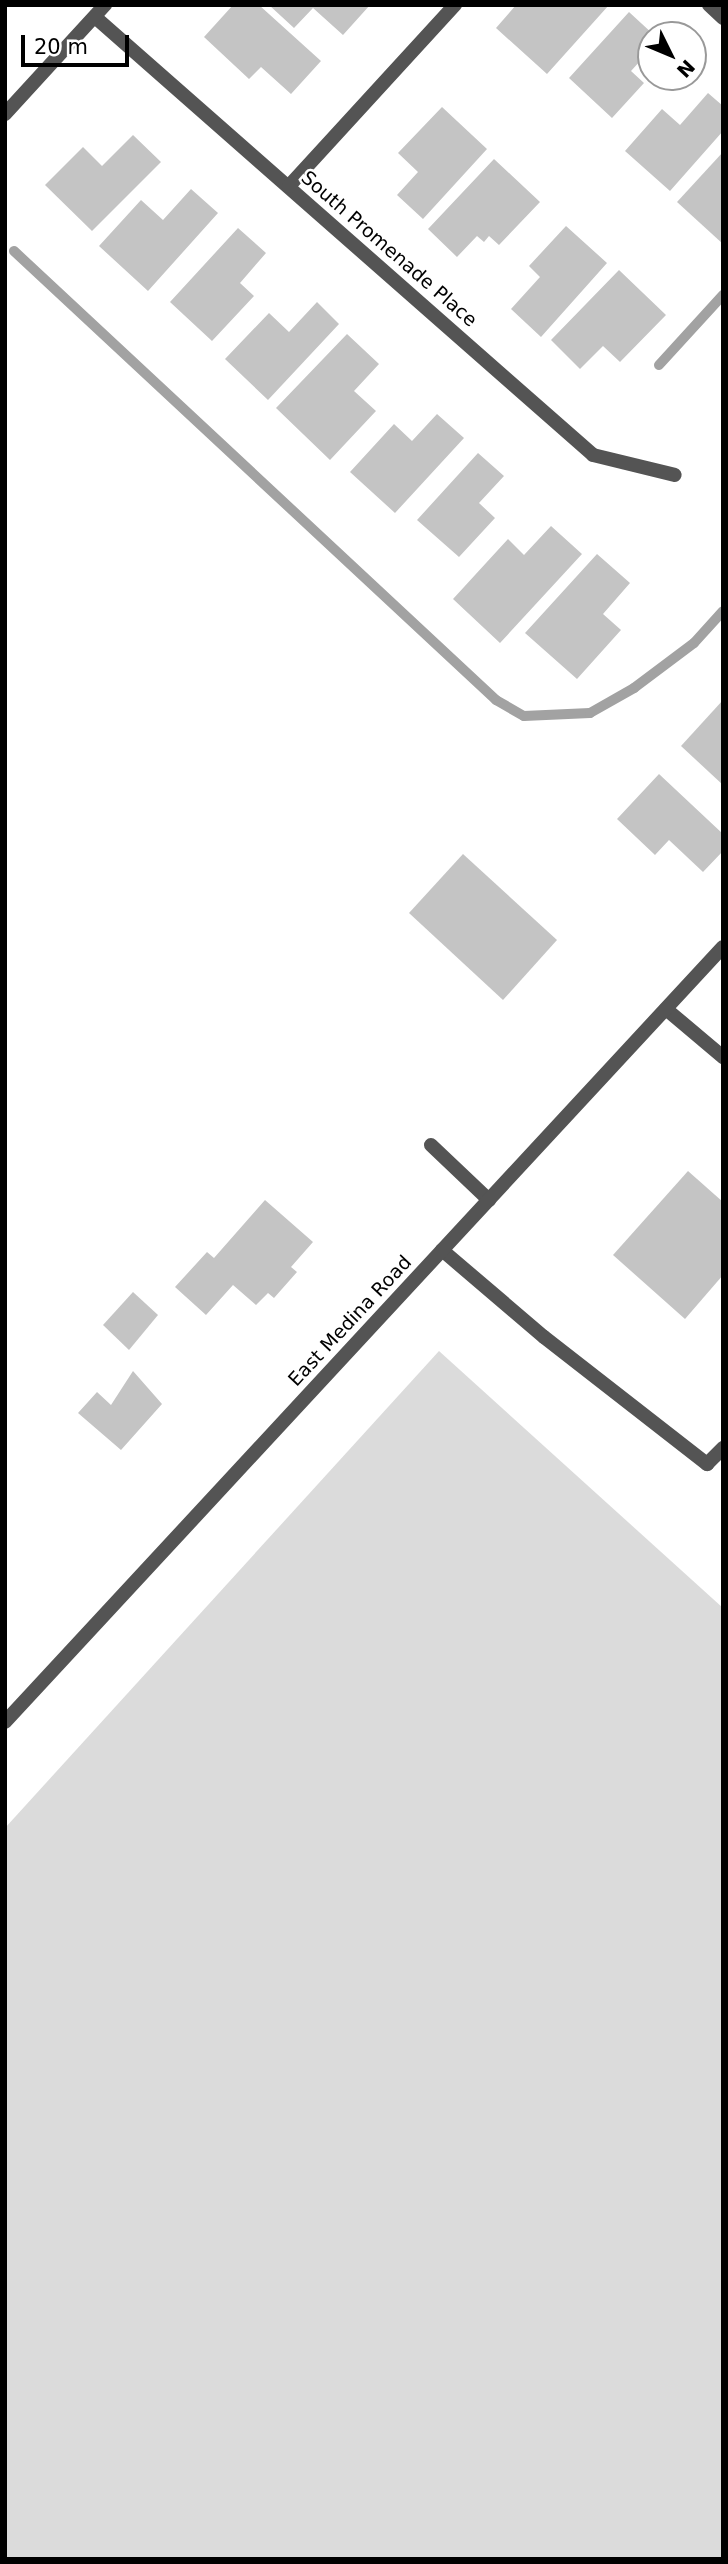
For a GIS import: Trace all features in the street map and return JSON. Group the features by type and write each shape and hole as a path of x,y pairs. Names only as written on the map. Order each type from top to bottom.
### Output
{"street":[{"path":"5,114 105,5"},
{"path":"289,186 455,5"},
{"path":"709,5 723,18"},
{"name":"South Promenade Place","path":"95,17 593,455 675,475"},
{"name":"East Medina Road","path":"5,1722 723,947"},
{"path":"666,1009 723,1057"},
{"path":"432,1145 489,1200"},
{"path":"442,1250 544,1337 707,1464 723,1448"}],"shaded area":[{"path":"439,1351 723,1608 723,2559 5,2559 5,1828"}],"building":[{"path":"233,5 259,5 321,61 291,94 261,67 249,79 204,37"},
{"path":"269,5 370,5 343,35 313,8 294,28"},
{"path":"516,5 609,5 547,74 496,28"},
{"path":"629,12 639,21 637,64 631,71 637,77 637,91 612,118 569,78"},
{"path":"708,93 723,106 723,131 670,191 625,151 662,109 680,125"},
{"path":"442,107 487,149 423,219 397,195 418,172 398,153"},
{"path":"133,135 161,162 92,231 45,185 83,147 102,166"},
{"path":"723,152 723,244 677,202"},
{"path":"494,159 540,202 499,245 489,236 484,242 477,236 457,257 428,229"},
{"path":"191,189 218,213 148,291 99,246 141,200 163,220"},
{"path":"566,226 607,263 541,337 511,309 540,277 529,266"},
{"path":"238,228 266,253 240,283 254,296 212,341 170,302"},
{"path":"619,270 666,315 620,362 603,346 580,369 551,340"},
{"path":"317,302 339,324 268,400 225,359 269,313 289,332"},
{"path":"347,334 379,364 354,391 376,411 330,460 276,408"},
{"path":"437,414 464,438 395,513 350,472 394,424 412,441"},
{"path":"478,453 504,476 479,503 495,518 459,557 417,520"},
{"path":"551,526 582,554 500,643 453,599 508,539 524,555"},
{"path":"597,554 630,583 603,614 621,630 577,679 525,633"},
{"path":"723,700 723,785 681,746"},
{"path":"659,774 723,834 723,851 703,872 669,840 655,855 617,819"},
{"path":"463,854 557,940 503,1000 409,913"},
{"path":"688,1171 723,1202 723,1275 685,1319 613,1255"},
{"path":"265,1200 313,1242 291,1267 297,1272 274,1298 268,1293 256,1305 233,1285 206,1315 175,1287 207,1252 214,1258"},
{"path":"133,1292 158,1315 129,1350 103,1325"},
{"path":"133,1371 162,1404 121,1450 78,1413 97,1392 111,1405"}],"waterway":[{"path":"14,251 496,700 524,716 590,713 634,688 694,643 723,611"},
{"path":"659,365 723,295"}]}
